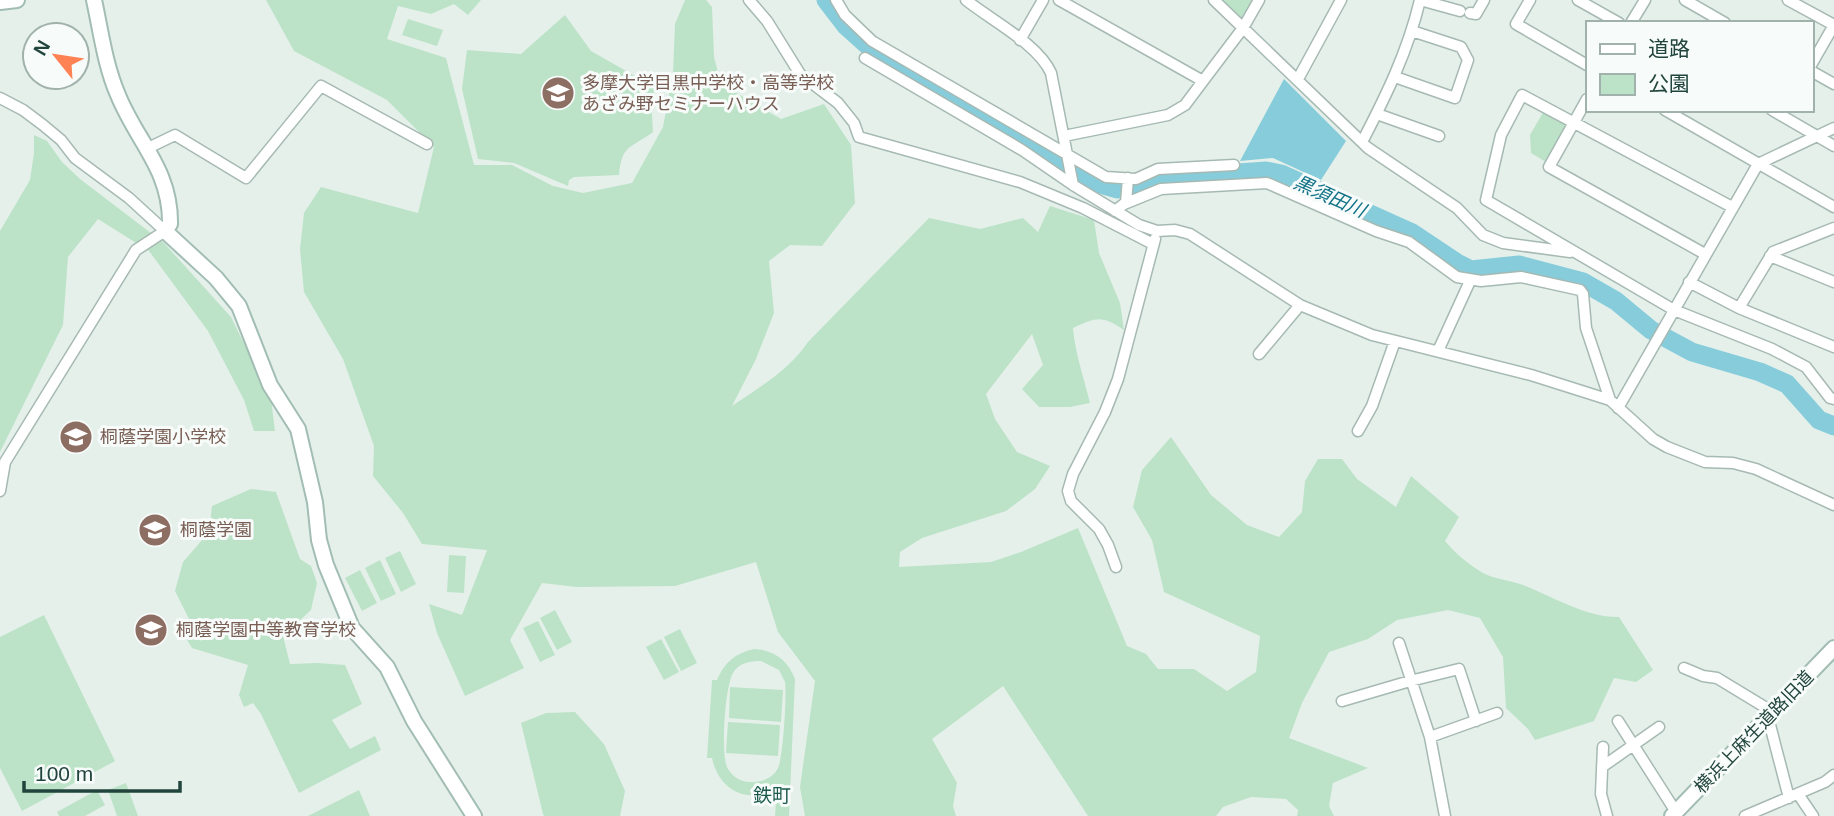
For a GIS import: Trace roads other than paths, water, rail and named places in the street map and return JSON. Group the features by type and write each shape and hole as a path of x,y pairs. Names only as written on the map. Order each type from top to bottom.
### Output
{"street":[{"path":"0,2 17,0"},
{"path":"0,491 5,462 136,250 170,224 168,192 117,93 107,62 94,0"},
{"path":"749,0 767,21 800,74 838,103 854,123 859,137 1020,182 1083,208 1153,244"},
{"path":"836,0 845,15 872,41 1105,177 1136,178 1158,169 1234,165"},
{"path":"966,0 1020,40 1047,65 1072,181"},
{"path":"1020,40 1043,0"},
{"path":"1059,0 1203,81"},
{"path":"1214,0 1362,142 1386,162 1457,208 1483,235 1503,243 1573,252"},
{"path":"1064,136 1168,115 1185,105 1244,28 1259,0"},
{"path":"1298,79 1341,0"},
{"path":"1362,142 1395,77 1420,0 1476,14 1484,0"},
{"path":"1530,0 1516,24 1586,64"},
{"path":"1578,0 1615,21"},
{"path":"1632,21 1644,0"},
{"path":"1685,0 1722,21"},
{"path":"1788,0 1834,25 1813,62"},
{"path":"1395,77 1455,98 1468,60 1461,47 1412,31"},
{"path":"865,58 1022,150 1115,211 1147,229 1175,230 1191,234 1300,305 1372,335 1574,387 1609,400 1659,443 1693,459 1705,463 1733,463 1756,468 1834,505"},
{"path":"1813,72 1834,84"},
{"path":"146,149 175,135 246,178 321,86 427,144"},
{"path":"1732,207 1522,95 1500,135 1486,200 1573,252 1596,262 1673,312 1772,349 1805,367 1830,398 1834,399"},
{"path":"0,98 43,125 61,140 75,158 129,198 216,278 239,306 270,385 298,429 315,502 319,540 326,565 352,628 387,667 414,721 474,816"},
{"path":"1586,101 1549,167 1704,254"},
{"path":"1668,112 1834,207"},
{"path":"1775,112 1834,145"},
{"path":"1377,114 1439,136"},
{"path":"1618,408 1758,164 1834,128"},
{"path":"1126,203 1128,178"},
{"path":"1115,211 1126,203 1170,187 1258,183 1274,185 1376,231 1409,242 1448,272 1470,281 1521,277 1580,290 1583,294 1586,328 1609,400"},
{"path":"1740,308 1773,252 1834,228"},
{"path":"1116,567 1099,529 1071,501 1068,491 1073,474 1118,379 1157,231"},
{"path":"1770,256 1834,282"},
{"path":"1438,351 1470,281"},
{"path":"1689,282 1740,308 1834,347"},
{"path":"1259,354 1300,305"},
{"path":"1359,431 1372,406 1395,341"},
{"path":"1399,643 1430,737 1446,816"},
{"name":"横浜上麻生道路旧道","path":"1674,814 1834,648"},
{"path":"1684,668 1703,676 1717,678 1770,716 1770,725 1793,796 1813,816"},
{"path":"1342,701 1459,670 1476,721"},
{"path":"1430,737 1497,713"},
{"path":"1618,722 1674,814"},
{"path":"1602,767 1659,727"},
{"path":"1603,747 1601,794 1607,816"},
{"path":"1745,816 1825,782 1834,775"}],"water":[{"path":"1284,79 1346,141 1321,180 1273,158 1240,161"}],"waterway":[{"name":"黒須田川","path":"826,0 846,26 866,44 1100,184 1117,189 1155,179 1266,171 1281,174 1412,233 1471,270 1519,265 1583,282 1616,301 1651,330 1692,352 1760,372 1787,384 1819,420 1834,426"}],"place":[{"name":"多摩大学目黒中学校・高等学校 あざみ野セミナーハウス","path":"558,93"},
{"name":"桐蔭学園小学校","path":"76,437"},
{"name":"桐蔭学園","path":"155,530"},
{"name":"桐蔭学園中等教育学校","path":"151,630"}],"district":[{"name":"鉄町","path":"772,795"}]}
